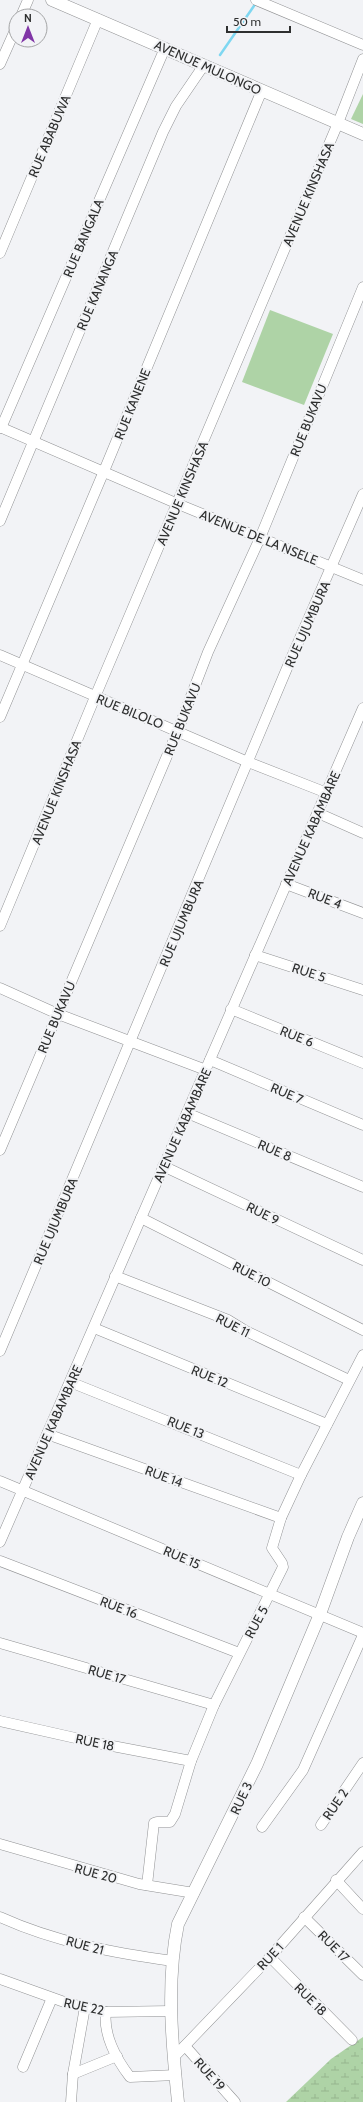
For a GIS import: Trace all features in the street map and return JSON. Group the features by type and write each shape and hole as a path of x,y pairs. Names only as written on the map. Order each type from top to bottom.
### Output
{"street":[{"name":"AVENUE MULONGO","path":"52,0 363,134"},
{"path":"256,0 363,45"},
{"name":"RUE ABABUWA","path":"0,253 98,19"},
{"path":"0,64 8,46"},
{"name":"RUE BANGALA","path":"1,428 165,48"},
{"name":"AVENUE KINSHASA","path":"0,926 95,697 338,123 363,59"},
{"name":"RUE KANANGA","path":"0,520 164,132 176,106 204,65"},
{"name":"RUE KANENE","path":"0,717 262,90"},
{"name":"RUE BUKAVU","path":"0,1150 178,730 208,652 260,538 363,287"},
{"name":"AVENUE DE LA NSELE","path":"1,428 178,504 363,580"},
{"name":"RUE UJUMBURA","path":"0,1351 132,1041 290,661 363,494"},
{"name":"RUE BILOLO","path":"0,655 95,697 178,730 248,762 327,793"},
{"name":"AVENUE KABAMBARE","path":"0,1542 363,708"},
{"path":"318,814 363,833"},
{"name":"RUE 4","path":"286,884 363,913"},
{"name":"RUE 5","path":"255,955 363,990"},
{"name":"RUE 7","path":"0,988 58,1014 132,1041 208,1065 363,1125"},
{"name":"RUE 6","path":"231,1009 363,1063"},
{"name":"RUE 8","path":"187,1113 363,1187"},
{"name":"RUE 9","path":"163,1166 363,1260"},
{"name":"RUE 10","path":"141,1218 363,1330"},
{"name":"RUE 11","path":"115,1276 228,1320 246,1332 349,1380"},
{"name":"RUE 12","path":"94,1328 327,1424"},
{"name":"RUE 5","path":"147,1885 154,1823 172,1820 191,1760 214,1705 283,1567 282,1562 272,1548 281,1518 301,1475 363,1355"},
{"name":"RUE 13","path":"70,1382 301,1475"},
{"name":"RUE 14","path":"47,1434 281,1518"},
{"name":"RUE 15","path":"0,1481 320,1614 363,1634"},
{"name":"RUE 3","path":"178,2102 171,2011 173,1961 178,1924 257,1764 320,1614 348,1537 363,1503"},
{"name":"RUE 16","path":"0,1561 239,1653"},
{"path":"262,1827 304,1770 363,1634"},
{"name":"RUE 17","path":"0,1643 214,1705"},
{"name":"RUE 18","path":"0,1721 102,1744 191,1760"},
{"name":"RUE 2","path":"320,1825 363,1763"},
{"name":"RUE 20","path":"0,1844 36,1856 147,1885 194,1893"},
{"name":"RUE 1","path":"174,2057 270,1957 336,1880 363,1852"},
{"path":"336,1880 363,1909"},
{"name":"RUE 21","path":"0,1917 70,1942 115,1953 173,1961"},
{"name":"RUE 17","path":"304,1917 363,1975"},
{"name":"RUE 18","path":"270,1957 352,2040"},
{"name":"RUE 22","path":"0,1981 52,1998 106,2012 171,2011"},
{"path":"23,2067 52,1998"},
{"path":"71,2102 73,2074 85,2007"},
{"path":"106,2012 106,2029 117,2056 130,2077 176,2076"},
{"name":"RUE 19","path":"185,2046 235,2102"},
{"path":"73,2074 117,2056"}],"green space":[{"path":"363,94 363,124 351,119"},
{"path":"270,310 333,334 304,405 242,382"},
{"path":"363,2037 363,2102 286,2102 331,2059"}],"waterway":[{"path":"220,55 256,3"}]}
